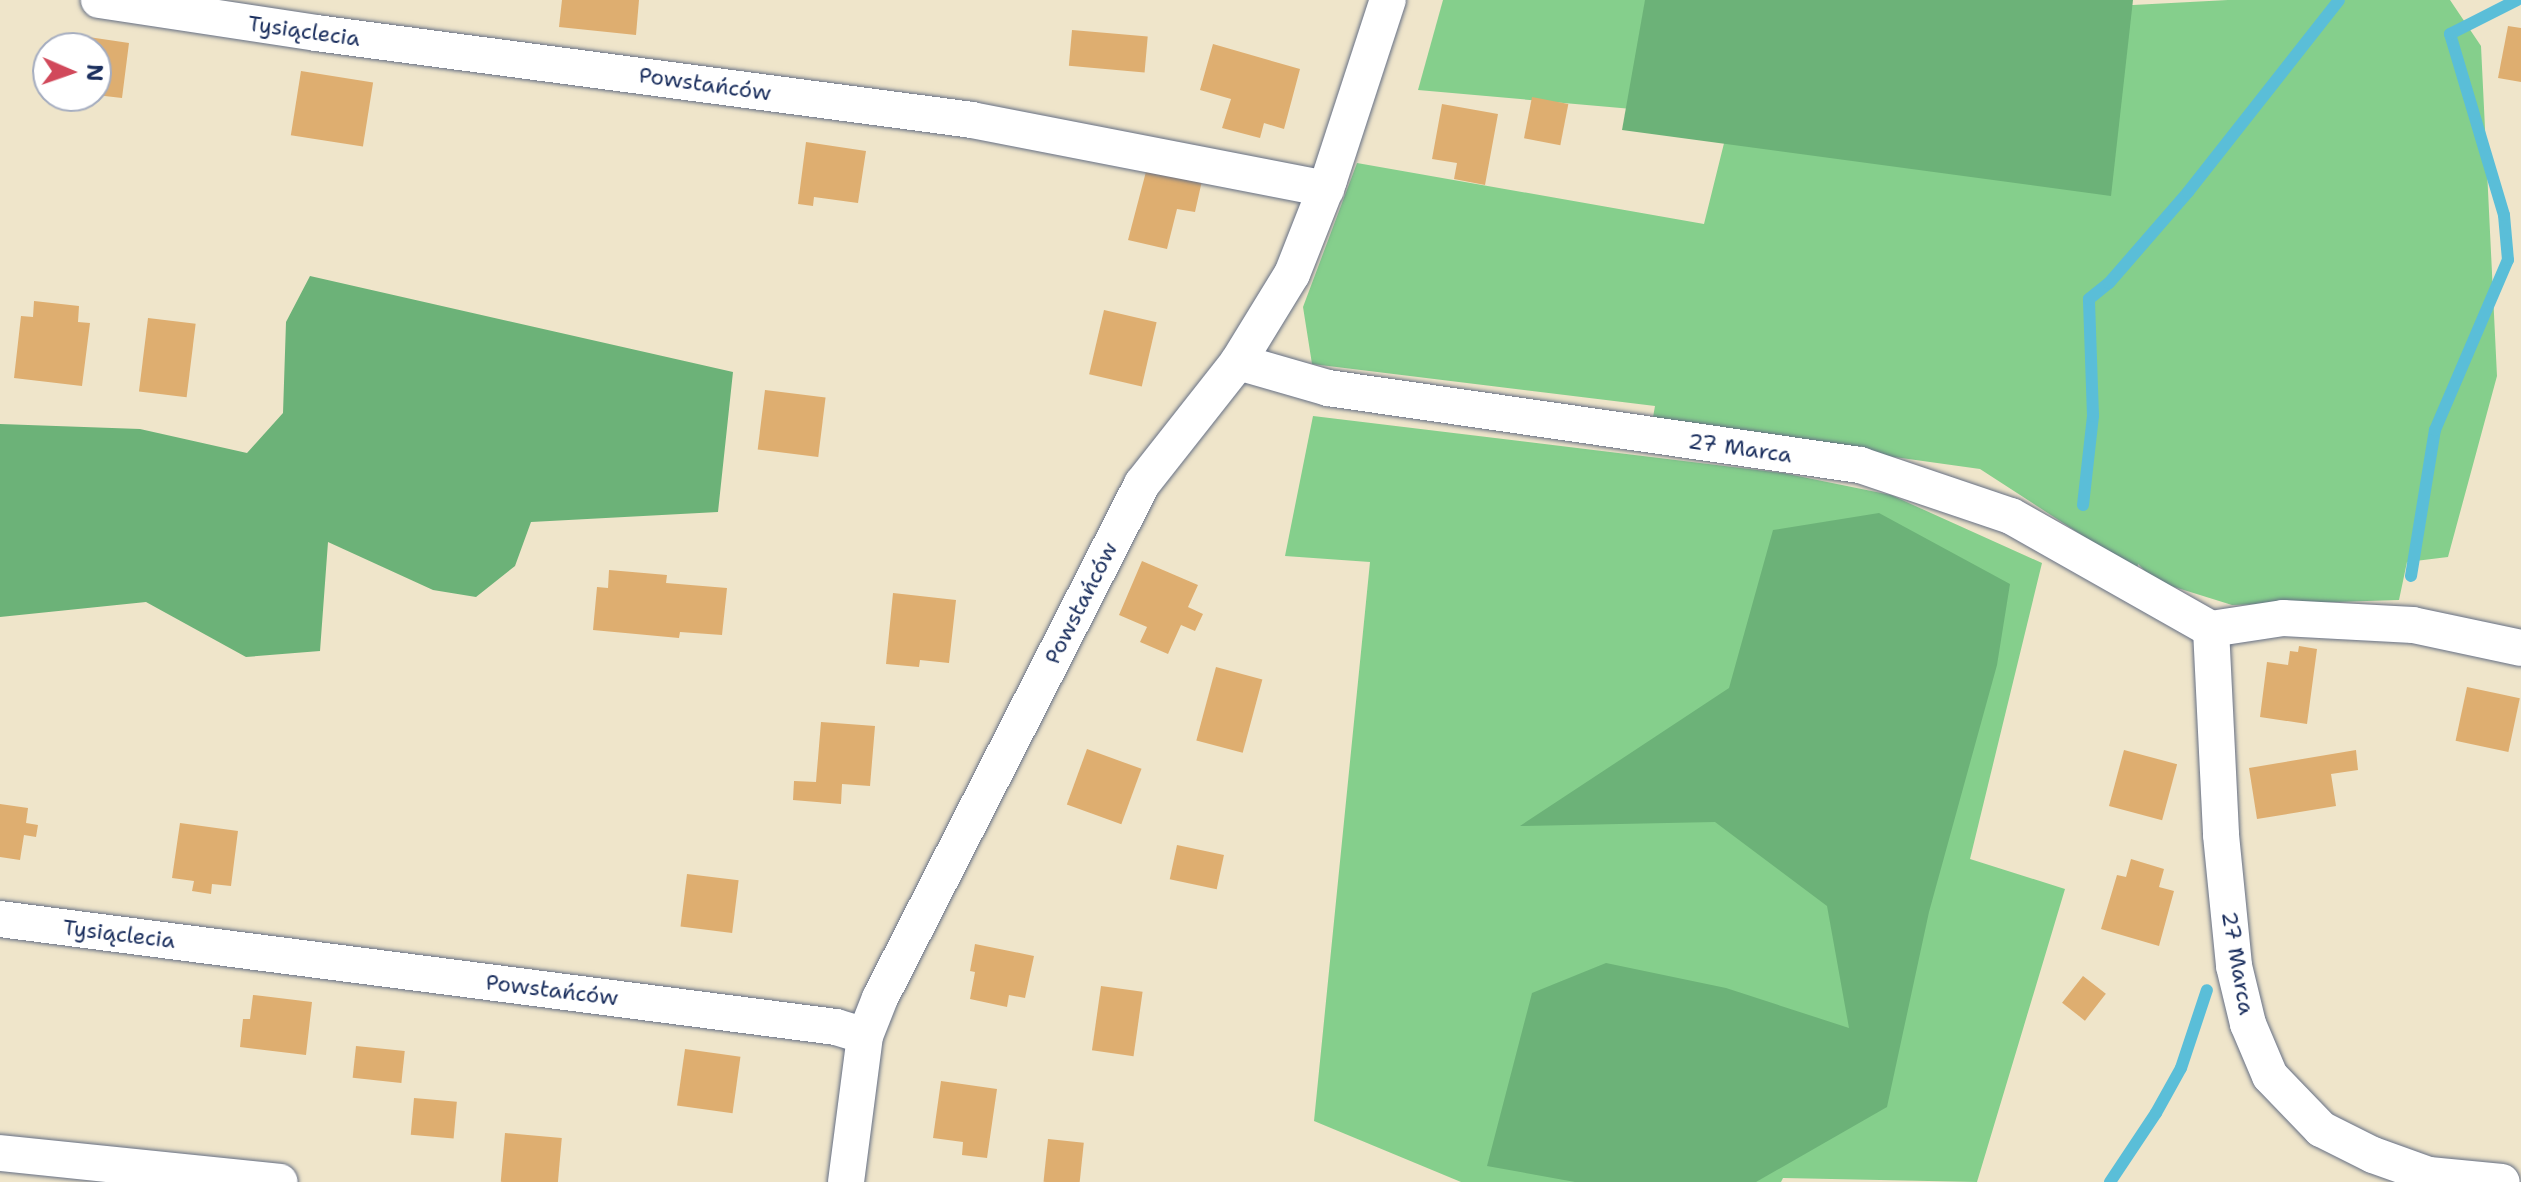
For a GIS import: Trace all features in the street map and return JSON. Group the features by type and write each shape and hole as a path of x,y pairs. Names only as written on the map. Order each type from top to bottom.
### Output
{"street":[{"name":"Tysiąclecia","path":"99,0 462,51"},
{"name":"Powstańców","path":"846,1182 865,1036 880,998 1142,484 1238,362 1292,274 1326,189 1388,0"},
{"name":"Powstańców","path":"462,51 972,120 1326,189"},
{"name":"27 Marca","path":"1238,362 1328,388 1860,465 2011,516 2211,629 2221,835 2234,966 2248,1024 2270,1076 2321,1129 2373,1155 2429,1175 2502,1182"},
{"path":"2211,629 2283,618 2413,625 2521,648"},
{"name":"Tysiąclecia","path":"0,919 238,950"},
{"name":"Powstańców","path":"238,950 836,1027 865,1036"},
{"path":"0,1153 280,1182"}],"green space":[{"path":"1443,0 1674,0 1655,111 1418,90"},
{"path":"1645,0 2133,0 2111,196 1622,130"},
{"path":"2228,0 2450,0 2481,46 2497,376 2448,557 2407,562 2399,600 2232,605 2155,581 2138,564 2137,571 1980,469 1652,423 1655,406 1312,364 1303,307 1357,163 1704,224 1730,119 2114,6"},
{"path":"310,276 733,372 718,512 531,522 515,566 476,597 433,590 328,542 320,651 246,657 146,602 0,617 0,424 140,429 247,453 283,413 286,322"},
{"path":"1313,416 1783,473 1891,495 2042,563 1970,859 2065,889 1977,1182 1783,1178 1781,1182 1461,1182 1314,1121 1370,562 1285,556"},
{"path":"1879,513 2010,584 1997,665 1929,912 1887,1107 1756,1182 1575,1182 1487,1166 1532,993 1606,963 1726,988 1849,1028 1827,906 1715,822 1520,826 1729,688 1773,530"}],"building":[{"path":"562,0 639,0 636,35 559,27"},
{"path":"2508,26 2521,28 2521,82 2498,78"},
{"path":"1072,30 1148,37 1145,72 1069,66"},
{"path":"112,40 129,43 122,98 112,97"},
{"path":"1213,44 1300,69 1284,129 1264,123 1260,138 1222,128 1231,99 1200,90"},
{"path":"301,71 373,82 363,147 291,135"},
{"path":"1532,97 1568,104 1560,145 1524,138"},
{"path":"1442,104 1498,114 1485,185 1454,179 1457,163 1432,159"},
{"path":"806,142 866,151 858,203 814,197 813,206 798,204"},
{"path":"1148,164 1203,176 1195,212 1177,209 1167,249 1128,240"},
{"path":"34,301 79,306 78,322 90,323 82,386 14,378 21,316 33,317"},
{"path":"1104,310 1157,322 1142,386 1089,374"},
{"path":"148,318 196,324 187,397 139,391"},
{"path":"765,390 826,397 818,457 758,450"},
{"path":"1142,561 1198,585 1188,607 1203,614 1195,631 1181,625 1168,654 1140,642 1147,627 1119,615"},
{"path":"609,570 667,575 666,583 727,588 722,635 680,632 679,638 593,630 597,587 608,588"},
{"path":"893,593 956,600 949,663 920,660 919,667 886,664"},
{"path":"2299,646 2317,649 2307,724 2260,717 2267,662 2288,665 2290,651 2298,652"},
{"path":"1216,667 1262,679 1243,753 1196,740"},
{"path":"2467,687 2520,698 2508,752 2456,741"},
{"path":"821,722 875,726 870,786 842,784 841,804 793,800 794,781 816,782"},
{"path":"1087,749 1142,769 1121,824 1067,804"},
{"path":"2124,750 2177,764 2162,820 2109,806"},
{"path":"2356,750 2358,770 2331,774 2336,806 2257,819 2249,768"},
{"path":"0,804 28,808 26,823 38,825 36,837 24,835 20,860 0,857"},
{"path":"180,823 238,831 231,886 212,884 211,894 192,891 194,881 172,878"},
{"path":"1177,845 1224,855 1217,889 1170,879"},
{"path":"2131,859 2164,869 2159,887 2174,891 2159,946 2101,929 2117,875 2126,877"},
{"path":"687,874 739,880 732,933 681,927"},
{"path":"975,944 1034,956 1025,998 1009,995 1007,1007 970,999 975,972 970,971"},
{"path":"2083,976 2106,994 2085,1021 2062,1003"},
{"path":"1101,986 1143,992 1134,1056 1092,1050"},
{"path":"253,995 312,1002 306,1055 240,1047 243,1019 250,1019"},
{"path":"356,1046 405,1051 401,1083 353,1078"},
{"path":"685,1049 740,1057 733,1113 677,1105"},
{"path":"941,1081 997,1089 987,1158 962,1155 963,1142 933,1138"},
{"path":"414,1098 457,1102 454,1139 411,1135"},
{"path":"505,1133 562,1138 558,1182 501,1182"},
{"path":"1048,1139 1084,1143 1080,1182 1044,1182"}],"waterway":[{"path":"2083,505 2093,416 2089,299 2109,283 2188,192 2339,0"},
{"path":"2411,576 2435,430 2508,260 2504,215 2450,34 2517,0"},
{"path":"2110,1182 2156,1113 2181,1068 2207,990"}]}
